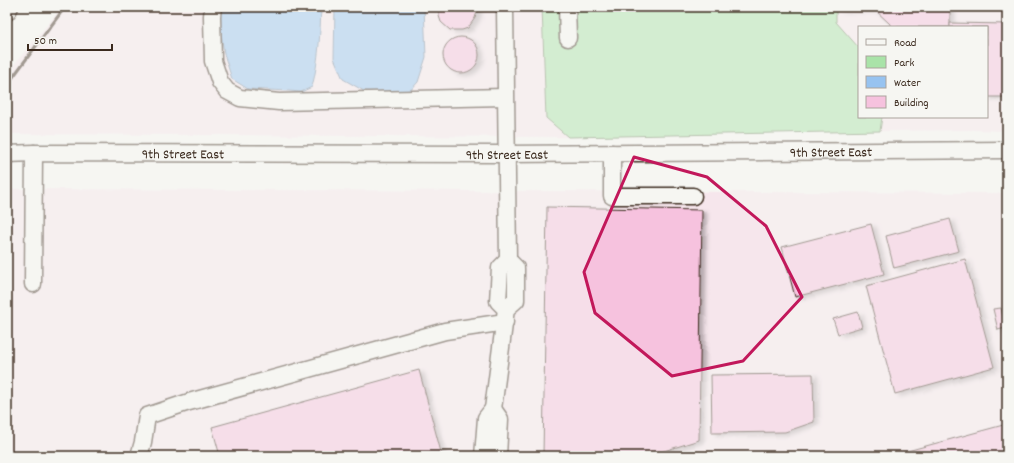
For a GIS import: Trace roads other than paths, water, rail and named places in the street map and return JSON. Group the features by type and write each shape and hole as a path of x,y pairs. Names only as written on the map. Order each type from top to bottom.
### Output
{"street":[{"path":"7,12 10,7"},
{"path":"213,7 213,61 220,82 227,91 240,98 279,102 505,97"},
{"path":"483,456 486,418 493,409 506,316 516,300 516,268 508,260 505,7"},
{"path":"567,7 568,38"},
{"name":"9th Street East","path":"7,154 506,154 1007,150"},
{"path":"33,284 34,153"},
{"path":"612,153 612,196 693,196"},
{"path":"139,456 147,416 189,402 445,331 506,316"},
{"path":"493,409 500,419 498,456"}],"water":[{"path":"220,7 321,7 318,57 312,87 301,92 248,89 232,79 224,54 219,18"},
{"path":"335,7 424,7 426,57 418,82 408,93 364,91 343,79 334,58"}],"railway":[{"path":"7,85 65,7"}]}
